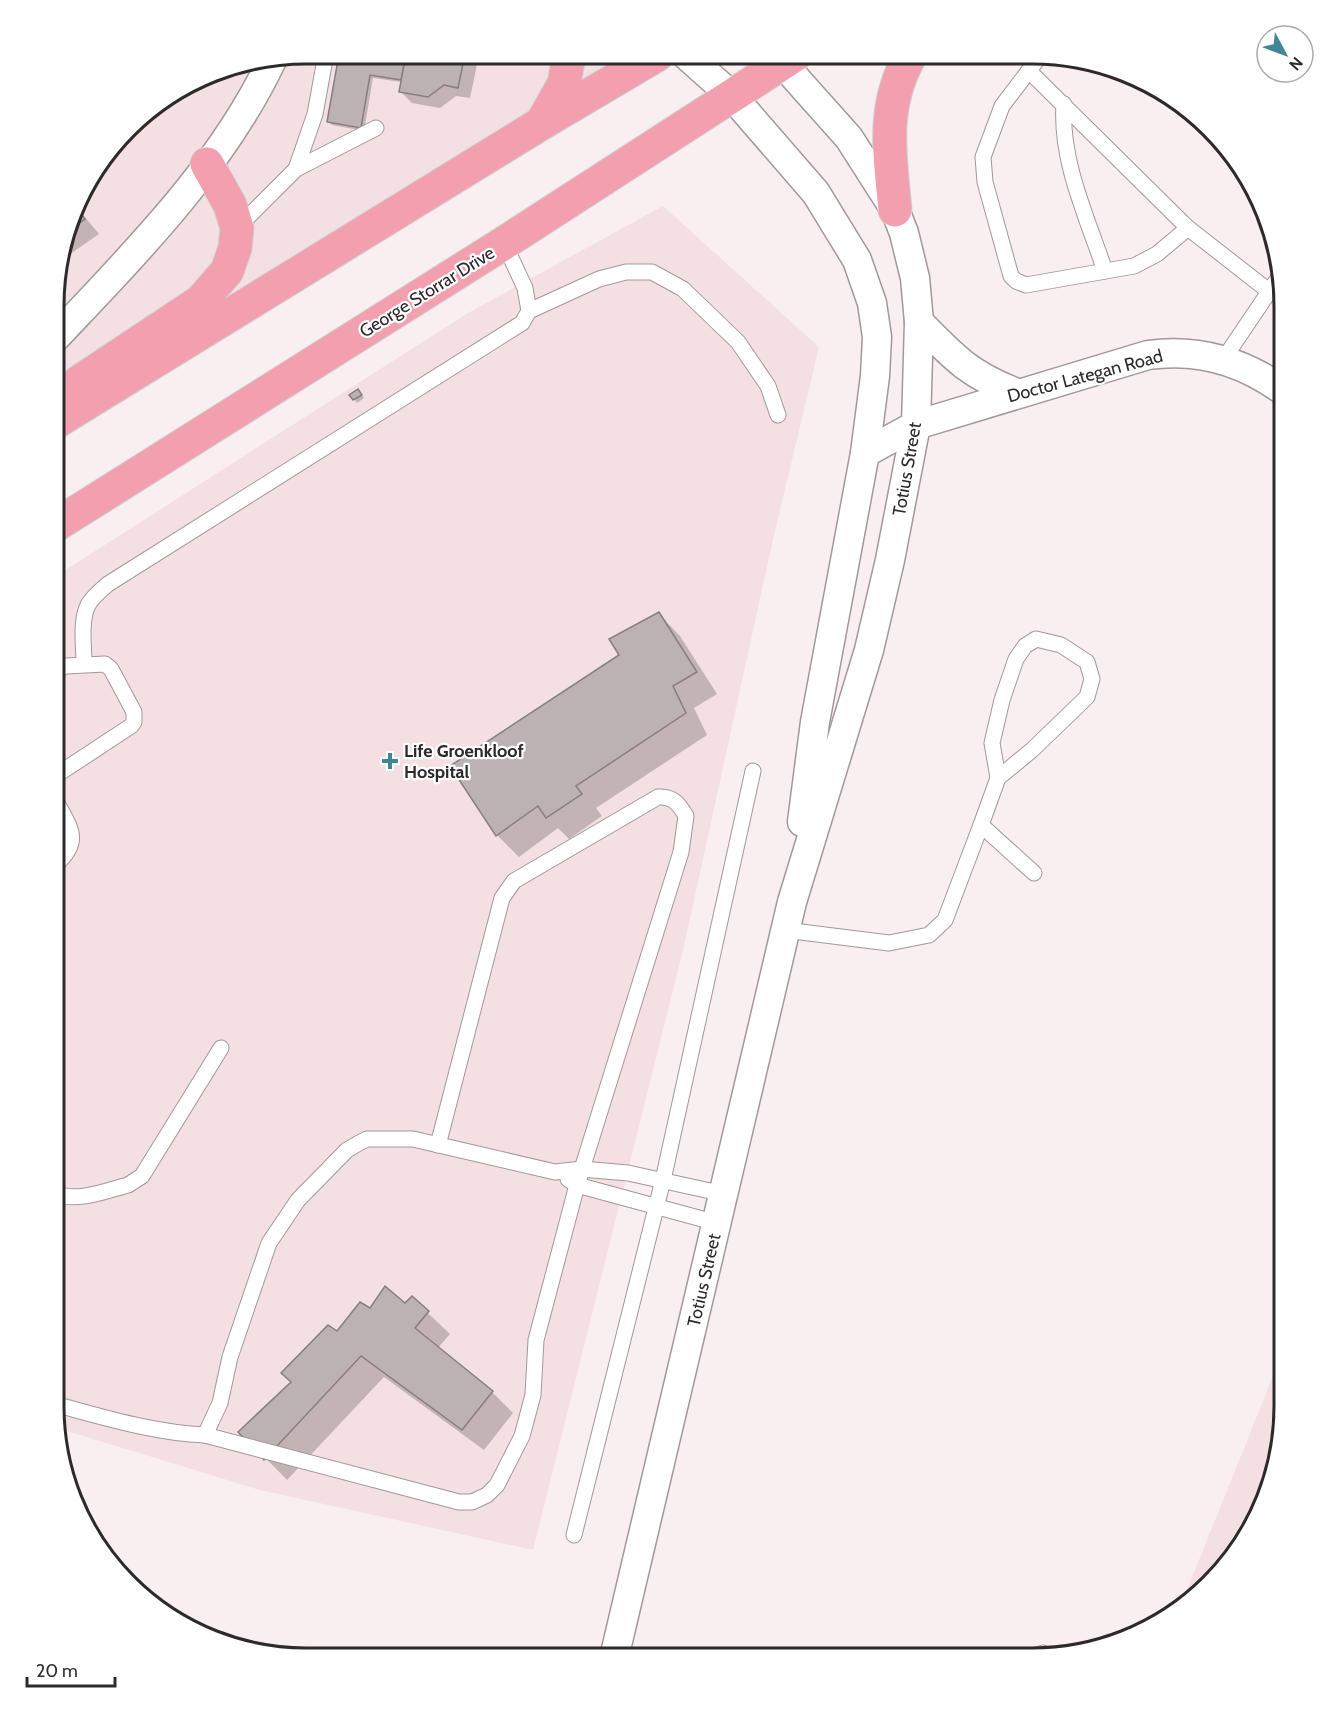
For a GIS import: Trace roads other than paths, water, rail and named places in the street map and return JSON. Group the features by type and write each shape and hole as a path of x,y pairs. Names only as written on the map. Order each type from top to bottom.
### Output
{"main road":[{"path":"542,123 564,84 569,64"},
{"path":"64,417 642,64"},
{"name":"George Storrar Drive","path":"64,520 504,243 732,96 776,64"},
{"path":"895,210 890,153 890,107 894,90 906,64"},
{"path":"64,402 79,382 201,301 227,271 237,228 230,205 207,164"}],"street":[{"name":"Totius Street","path":"696,64 732,96 816,193 857,260 872,303 877,337 875,376 865,453 815,722 792,902"},
{"name":"Totius Street","path":"616,1648 792,902 869,650 892,548 915,425 919,322 911,261 895,210 849,138 789,64"},
{"path":"64,328 152,234 207,164 248,108 268,68"},
{"path":"919,322 952,357 976,375 1017,393"},
{"name":"Doctor Lategan Road","path":"865,453 915,425 1148,355 1188,352 1205,354 1256,373 1274,385"},
{"path":"875,376 915,425"}],"lane":[{"path":"296,169 315,114 324,64"},
{"path":"1034,64 1002,106 983,157 985,182 1011,276 1026,285 1134,266 1146,261 1188,228"},
{"path":"1029,71 1188,228 1270,292"},
{"path":"1064,104 1064,131 1072,175 1105,271"},
{"path":"237,228 296,169 376,128"},
{"path":"504,243 525,288 529,311"},
{"path":"84,664 87,606 108,584 495,341 522,323 529,311 599,279 626,272 652,272 683,289 738,342 768,386 778,415"},
{"path":"1223,360 1273,286"},
{"path":"785,930 889,943 929,935 945,920 998,778 993,743 1002,700 1016,659 1025,646 1036,639 1061,645 1087,662 1092,679 1087,697 1032,750 998,778"},
{"path":"64,667 101,663 111,669 134,712 134,722 130,726 64,770"},
{"path":"574,1535 663,1180 753,771"},
{"path":"64,1407 148,1428 205,1435 459,1502 472,1502 487,1495 497,1485 522,1436 533,1395 536,1340 577,1185 684,841 686,816 674,799 658,796 514,881 507,889 502,898 438,1145"},
{"path":"64,818 73,835 72,843 64,855"},
{"path":"981,825 1034,873"},
{"path":"64,1196 79,1197 128,1185 142,1176 221,1048"},
{"path":"205,1435 220,1403 230,1357 269,1243 298,1200 347,1150 367,1139 413,1139 555,1172 577,1185 717,1223"},
{"path":"555,1172 582,1169 628,1173 724,1194"}],"place":[{"name":"Life Groenkloof Hospital","path":"390,761"}]}
